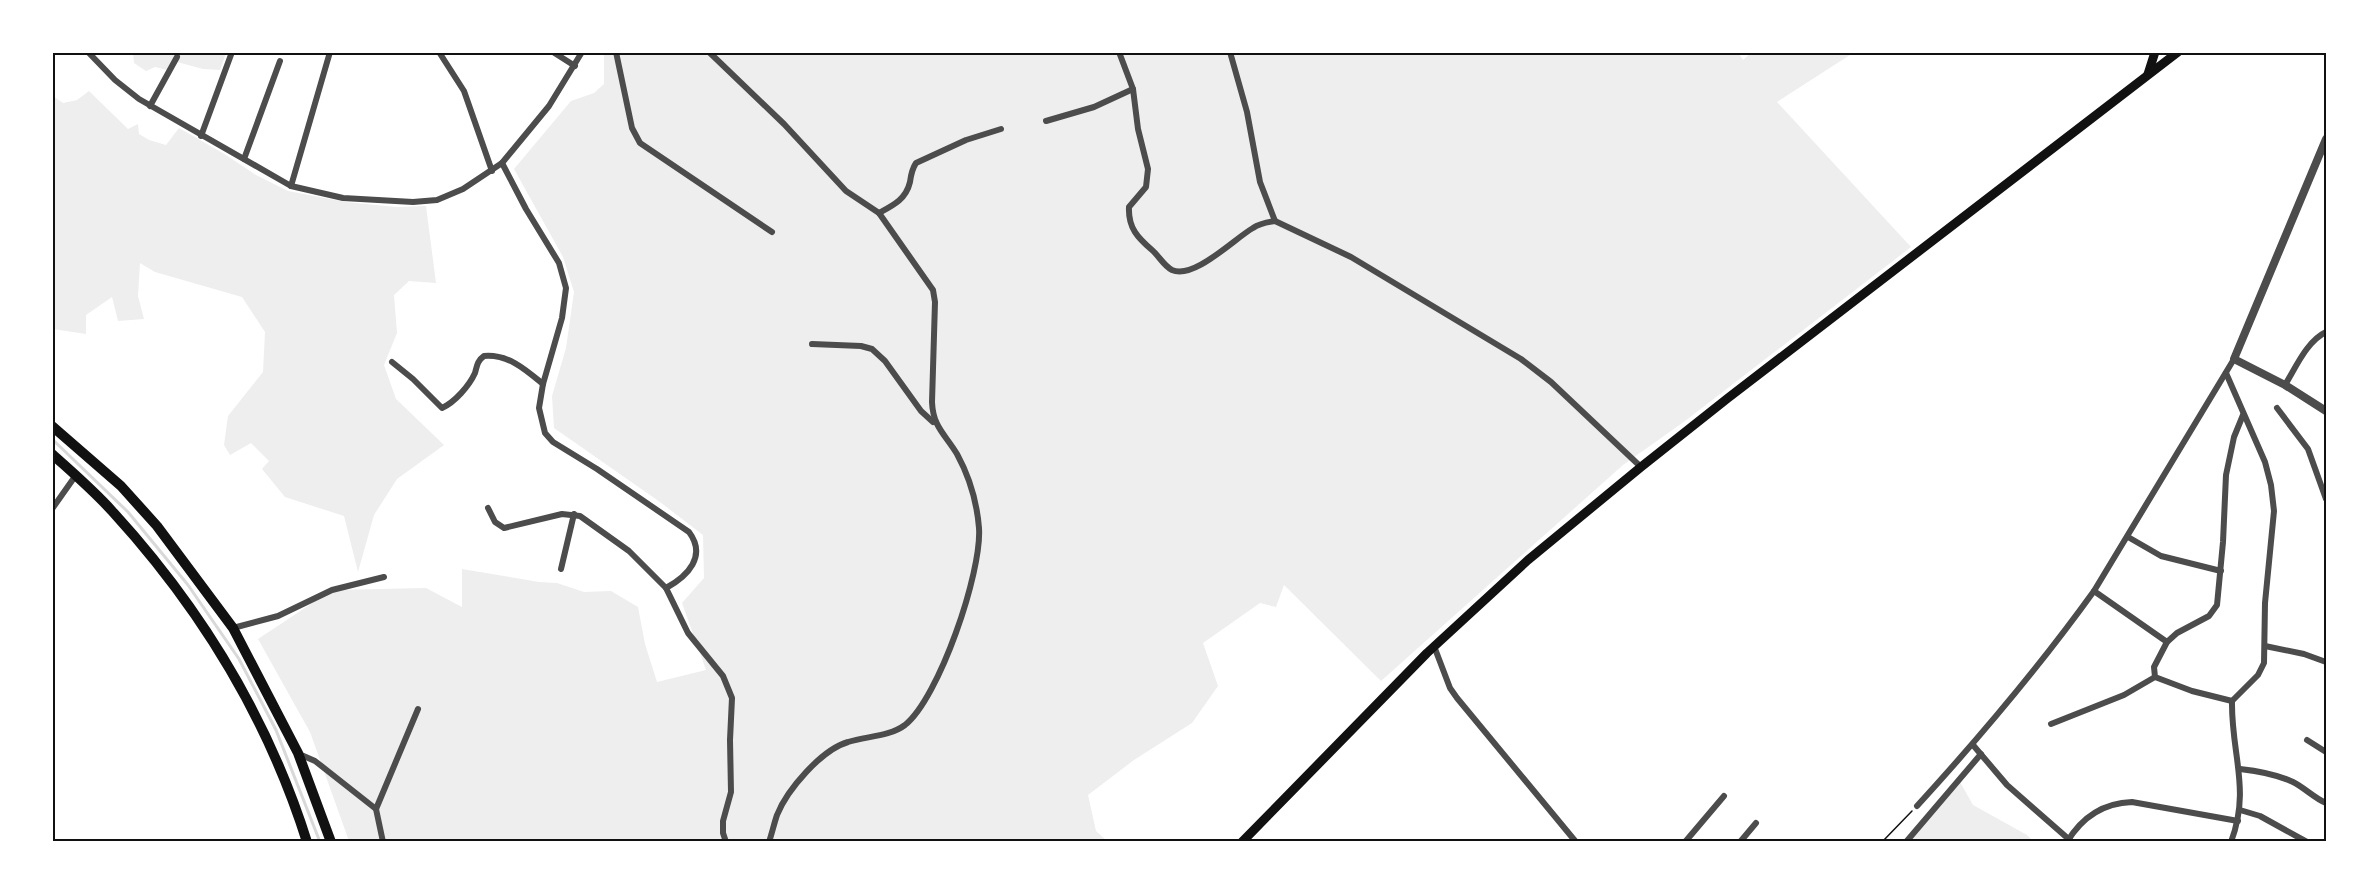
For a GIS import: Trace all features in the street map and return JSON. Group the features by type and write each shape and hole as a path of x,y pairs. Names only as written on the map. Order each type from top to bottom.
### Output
{"highway":[{"path":"52,426 121,486 157,526 233,628 298,753 331,842"},
{"path":"52,454 111,510 144,548 177,589 216,645 239,684 273,753 296,808 307,842"}],"main road":[{"path":"2148,74 2155,52"},
{"path":"1242,842 1434,646 1528,560 1641,467 2178,52"}],"street":[{"path":"88,52 115,80 150,106 291,186 343,198 413,202 437,200 463,189 502,163 549,106 582,52"},
{"path":"201,136 232,52"},
{"path":"291,186 330,52"},
{"path":"439,52 464,90 492,171"},
{"path":"553,52 575,66"},
{"path":"616,52 632,128 640,143 772,232"},
{"path":"709,52 784,124 846,191 879,213 926,278 935,296 932,402 936,424"},
{"path":"1119,52 1133,89 1138,129 1148,174 1146,187 1129,207 1130,225 1135,234 1168,267 1183,272 1193,268 1219,253 1254,227 1275,221 1351,257 1521,359 1551,382 1641,467"},
{"path":"1230,52 1247,112 1260,182 1275,221"},
{"path":"150,106 177,57"},
{"path":"244,159 280,61"},
{"path":"1046,121 1094,107 1133,89"},
{"path":"879,213 902,199 916,163 966,140 1001,129"},
{"path":"1917,806 1973,745 2070,625 2128,537 2234,359 2326,139"},
{"path":"502,163 526,209 559,262 566,288 562,318 543,384 539,408 544,430 549,438 682,526 692,535 697,546 696,557 684,574 666,588"},
{"path":"2285,385 2309,346 2326,332"},
{"path":"769,842 777,814 786,799 823,754 848,742 884,734 899,728 927,700 957,629 977,559 979,528 968,476 957,453 936,424 921,411 885,361 872,349 861,346 812,344"},
{"path":"392,362 442,408 467,386 478,362 484,356 495,356 520,365 543,384"},
{"path":"2234,359 2285,385 2326,411"},
{"path":"2226,373 2265,462 2274,511 2265,603 2264,663 2258,675 2232,701 2232,724 2240,769 2240,810 2231,842"},
{"path":"2277,408 2308,449 2326,499"},
{"path":"2155,677 2156,660 2167,642 2212,612 2217,605 2226,475 2234,436 2243,415"},
{"path":"52,508 76,475"},
{"path":"488,508 495,522 501,527 511,527 562,513 574,514 588,520 613,537 645,565 666,588 688,633 723,676 732,698 731,792 722,831 726,842"},
{"path":"561,569 574,514"},
{"path":"2128,537 2161,556 2221,571"},
{"path":"233,628 278,616 332,590 384,577"},
{"path":"2094,591 2167,642"},
{"path":"1434,646 1457,698 1576,842"},
{"path":"2265,646 2326,661"},
{"path":"2155,677 2192,691 2232,701"},
{"path":"2051,724 2124,695 2155,677"},
{"path":"382,842 376,809 418,709"},
{"path":"2307,740 2326,752"},
{"path":"1973,745 2007,785 2069,840 2091,815 2109,804 2132,802 2238,821"},
{"path":"298,753 315,761 376,809"},
{"path":"1906,842 1981,754"},
{"path":"2240,769 2271,774 2294,783 2326,803"},
{"path":"1685,842 1724,796"},
{"path":"2240,810 2260,816 2307,842"},
{"path":"1740,842 1756,823"}],"path":[{"path":"1882,842 1917,806"}],"shaded area":[{"path":"1738,52 1743,60 1751,53 1853,53 1777,102 1911,247 1685,421 1623,465 1381,681 1284,585 1276,607 1260,603 1203,643 1218,686 1192,723 1134,760 1088,795 1096,831 1107,841 349,841 310,732 258,639 332,590 426,588 462,607 462,569 557,583 584,592 611,591 638,607 645,644 657,682 706,670 682,603 704,578 703,535 554,428 552,396 566,348 574,292 563,257 514,169 571,101 594,93 604,84 604,53"},
{"path":"133,53 226,53 220,70 203,69 177,62 171,71 155,67 146,71 134,63"},
{"path":"89,91 128,129 138,124 139,134 149,140 166,145 179,128 256,175 288,191 346,202 396,207 426,206 436,283 409,281 394,295 397,333 384,365 396,399 444,445 397,479 374,515 358,572 344,516 285,497 262,469 269,461 251,443 230,455 224,445 228,416 263,372 265,332 242,297 155,272 140,263 138,296 144,319 118,321 112,297 86,315 86,334 53,329 53,96 63,103 77,100"},
{"path":"1960,782 1973,805 2027,835 2033,841 1907,842"}],"waterway":[{"path":"52,439 128,512 188,585 239,659 276,730 320,842"}]}
